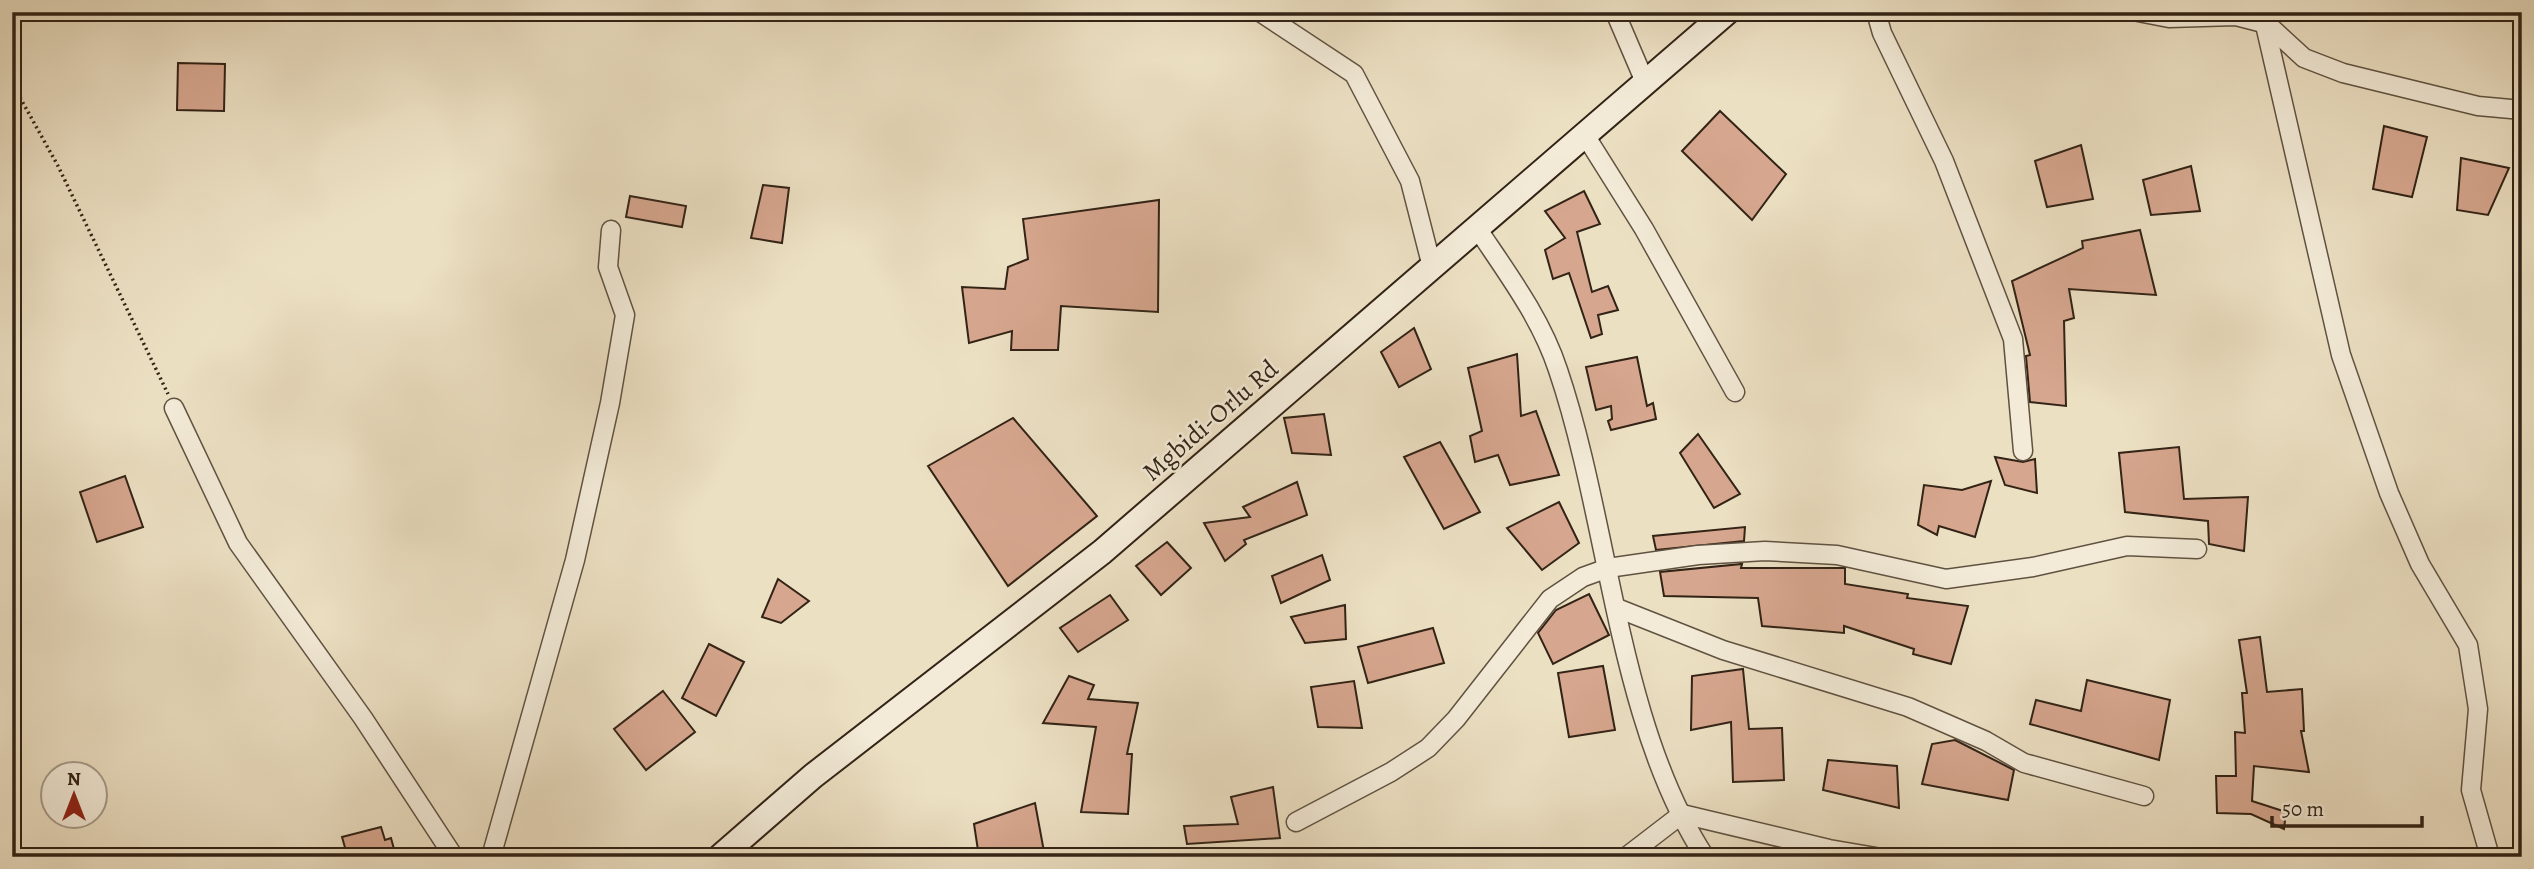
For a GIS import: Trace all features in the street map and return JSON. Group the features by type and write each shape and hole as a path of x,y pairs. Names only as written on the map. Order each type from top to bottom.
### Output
{"main road":[{"name":"Mgbidi-Orlu Rd","path":"720,857 813,776 1102,552 1727,12"}],"street":[{"path":"1260,12 1354,74 1410,181 1432,267"},
{"path":"1615,12 1645,82"},
{"path":"1697,38 1742,12"},
{"path":"1876,12 1882,33 1944,161 2013,339 2023,452"},
{"path":"2137,12 2169,18 2264,18 2304,58 2343,73 2477,106 2522,110"},
{"path":"2264,18 2341,355 2389,493 2420,564 2468,645 2477,709 2471,790 2490,857"},
{"path":"1584,135 1644,229 1735,392"},
{"path":"1477,228 1542,330 1558,370 1640,704 1682,814 1705,857"},
{"path":"491,857 575,560 610,403 625,315 608,267 611,230"},
{"path":"174,408 238,544 363,718 454,857"},
{"path":"1296,822 1391,772 1428,748 1456,719 1550,599 1583,577 1608,568 1698,555 1765,551 1837,555 1947,579 2033,567 2127,546 2197,550"},
{"path":"1617,608 1723,650 1908,707 1986,741 2024,763 2144,796"},
{"path":"1682,814 1831,853 1876,857"},
{"path":"1626,857 1682,814"}],"path":[{"path":"12,83 58,166 174,408"}],"building":[{"path":"178,63 225,64 224,111 177,110"},
{"path":"1720,111 1786,174 1752,220 1682,151"},
{"path":"2384,126 2427,137 2412,197 2373,189"},
{"path":"2081,145 2093,199 2047,207 2035,161"},
{"path":"2461,158 2509,168 2488,215 2457,210"},
{"path":"2191,166 2200,211 2151,215 2143,180"},
{"path":"763,185 789,188 782,243 751,238"},
{"path":"1584,191 1600,224 1577,232 1592,292 1608,286 1618,310 1598,315 1602,334 1591,338 1569,273 1553,279 1545,250 1565,238 1545,211"},
{"path":"630,196 686,206 682,227 626,217"},
{"path":"1159,200 1158,312 1061,306 1058,350 1011,350 1012,331 969,343 962,287 1005,289 1008,267 1028,259 1023,219"},
{"path":"2140,230 2156,295 2069,289 2074,318 2064,321 2066,406 2030,402 2026,356 2030,355 2012,281 2083,248 2082,241"},
{"path":"1414,328 1431,369 1399,387 1381,352"},
{"path":"1517,354 1521,416 1536,411 1559,475 1510,485 1498,455 1475,462 1470,436 1482,431 1468,368"},
{"path":"1637,357 1647,406 1653,403 1656,419 1611,430 1608,421 1612,419 1611,406 1596,410 1586,367"},
{"path":"1324,414 1331,455 1292,453 1284,418"},
{"path":"1013,418 1097,516 1008,586 928,466"},
{"path":"1698,434 1740,494 1714,508 1680,453"},
{"path":"1440,442 1480,512 1444,529 1404,457"},
{"path":"2179,447 2184,499 2248,497 2244,551 2209,544 2208,521 2125,512 2119,453"},
{"path":"1995,457 2023,462 2035,459 2037,493 2005,485"},
{"path":"125,476 143,527 97,542 80,492"},
{"path":"1991,481 1975,537 1939,526 1937,535 1918,525 1924,485 1962,490"},
{"path":"1297,482 1307,515 1244,540 1246,544 1225,561 1204,523 1250,517 1243,507"},
{"path":"1559,502 1579,543 1542,570 1507,528"},
{"path":"1745,527 1744,541 1656,550 1653,536"},
{"path":"1167,542 1191,568 1161,595 1136,566"},
{"path":"1322,555 1330,580 1281,603 1272,576"},
{"path":"1742,564 1741,568 1845,568 1845,584 1908,594 1907,598 1968,606 1951,664 1913,654 1914,649 1844,626 1844,633 1762,626 1758,598 1664,596 1660,572"},
{"path":"778,579 809,601 781,623 762,617"},
{"path":"1589,594 1609,635 1553,664 1538,633 1556,610"},
{"path":"1110,595 1128,620 1078,652 1060,628"},
{"path":"1345,605 1346,639 1305,643 1291,617"},
{"path":"1433,628 1444,663 1368,683 1358,647"},
{"path":"2260,637 2267,692 2302,689 2304,731 2301,731 2309,772 2254,766 2252,801 2286,812 2284,829 2251,814 2217,813 2216,776 2236,776 2235,732 2245,733 2242,693 2247,693 2239,640"},
{"path":"709,644 744,662 716,716 682,698"},
{"path":"1603,666 1615,730 1569,737 1558,673"},
{"path":"1743,669 1749,729 1782,728 1784,780 1733,782 1731,722 1691,730 1692,676"},
{"path":"1069,676 1094,685 1088,699 1138,703 1127,754 1132,754 1128,814 1081,812 1096,727 1043,723"},
{"path":"2087,680 2170,700 2159,760 2030,724 2036,700 2081,711"},
{"path":"1354,681 1362,728 1318,727 1311,687"},
{"path":"663,691 695,732 646,770 614,729"},
{"path":"1955,740 2014,770 2008,800 1922,784 1932,744"},
{"path":"1828,760 1897,766 1899,808 1823,790"},
{"path":"1273,787 1280,838 1187,844 1184,826 1238,824 1231,797"},
{"path":"1035,803 1045,857 979,857 974,824"},
{"path":"381,827 385,840 391,838 395,853 390,857 343,857 342,852 346,851 342,837"}]}
